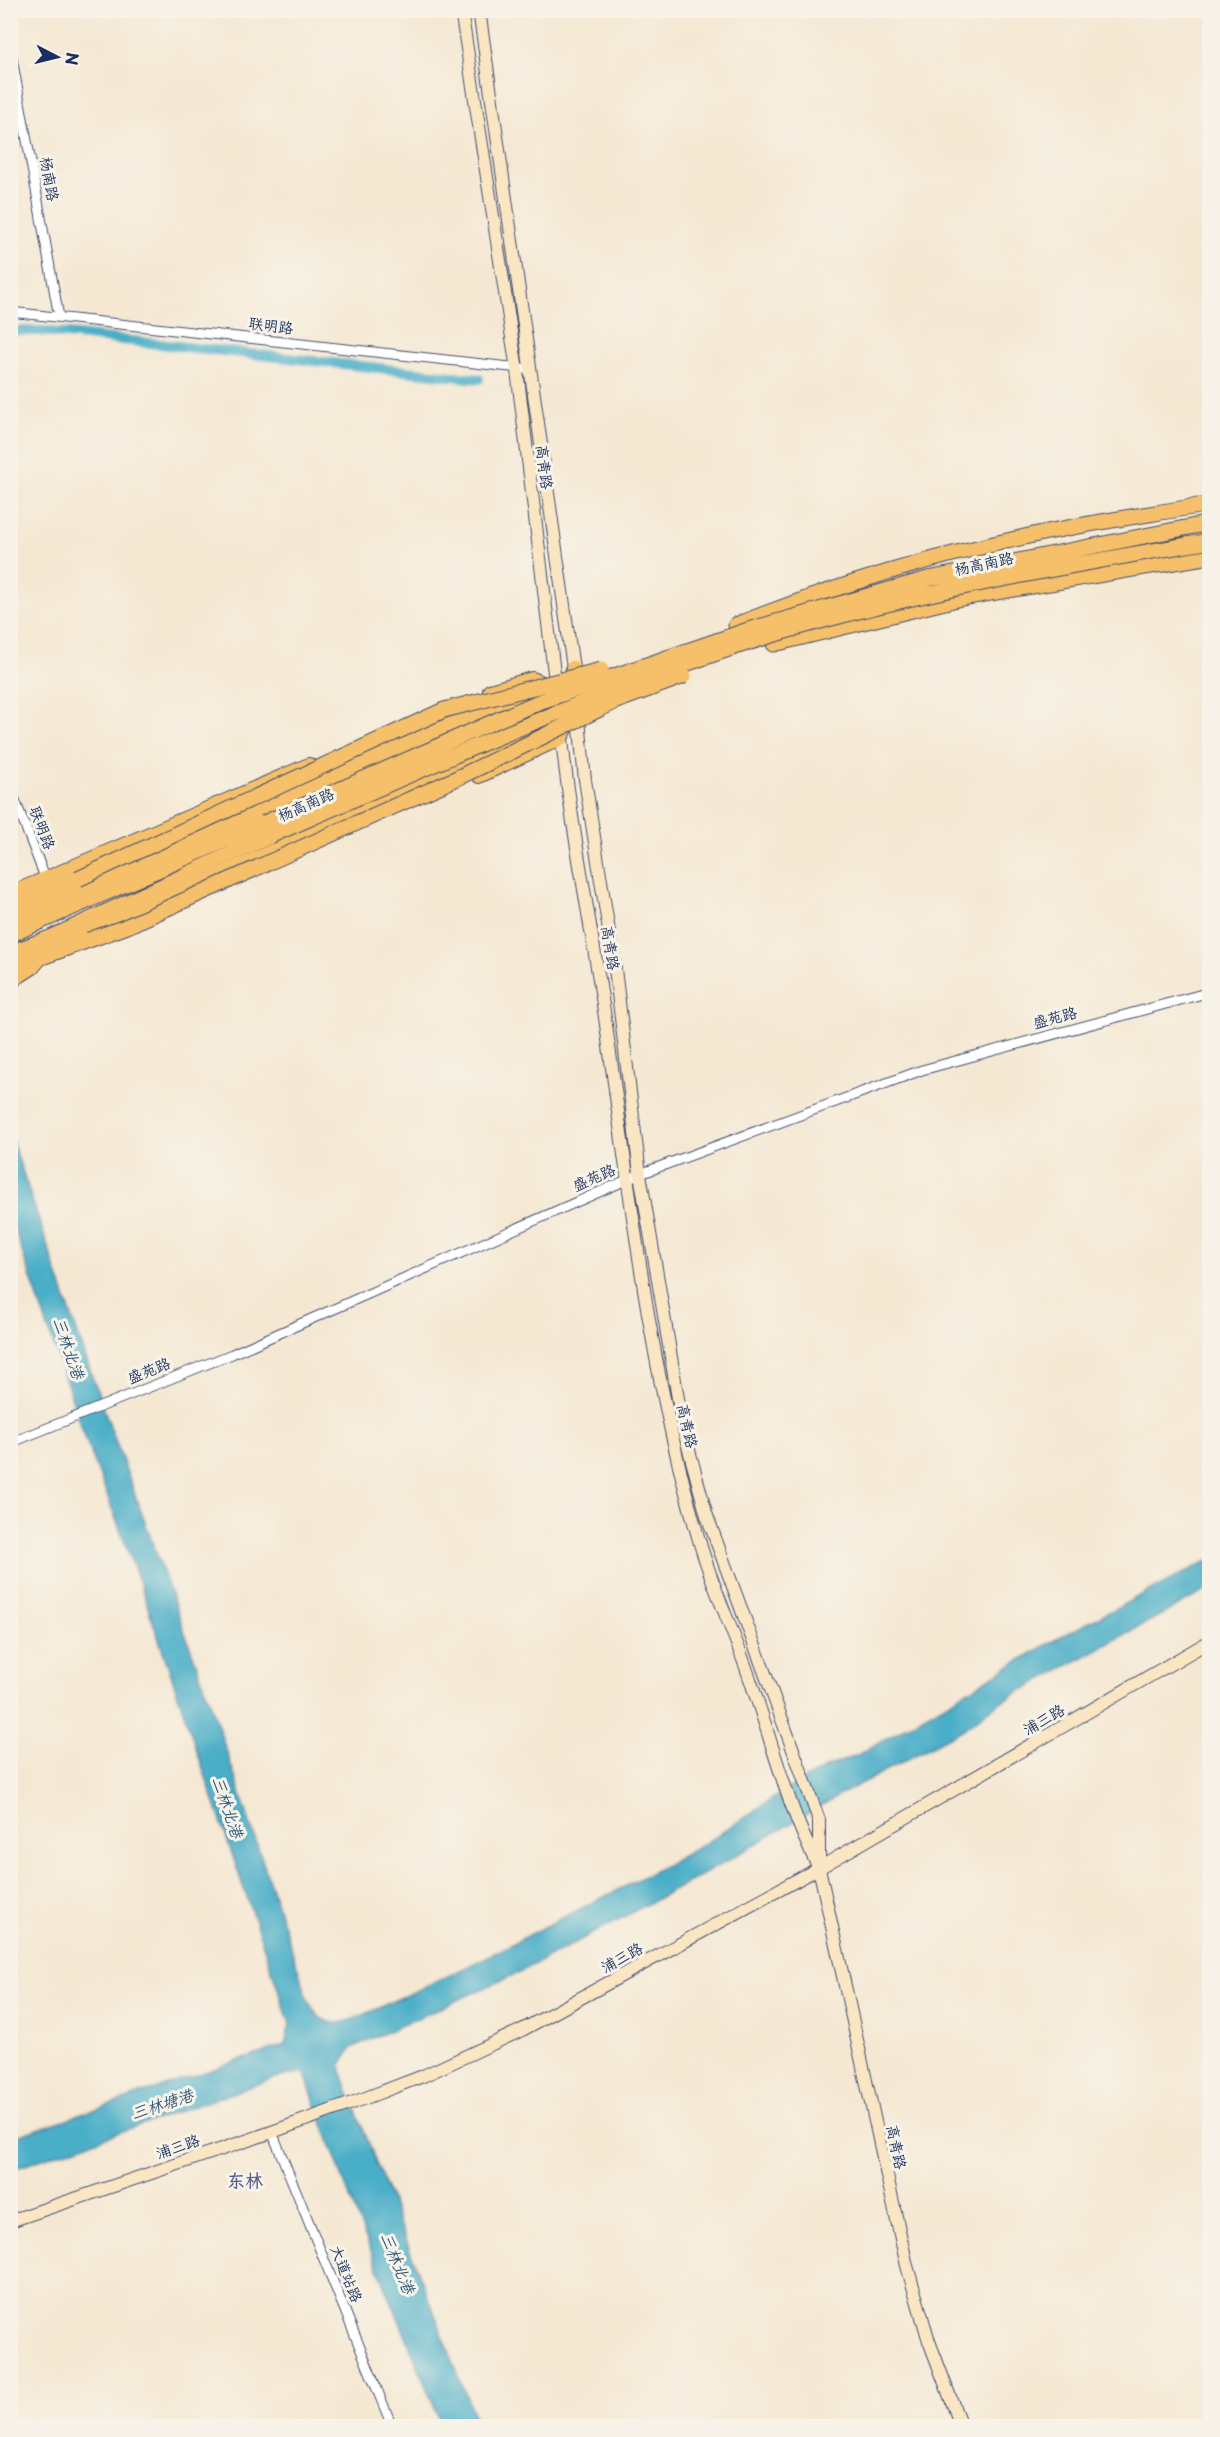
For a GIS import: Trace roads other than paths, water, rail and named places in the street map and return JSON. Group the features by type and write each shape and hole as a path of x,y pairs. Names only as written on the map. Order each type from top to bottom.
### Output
{"highway":[{"path":"736,625 812,594 943,556 1023,537 1209,504"},
{"name":"杨高南路","path":"10,953 90,919 267,829 536,703 780,621 928,579 1209,521"},
{"name":"杨高南路","path":"10,935 39,917 267,829 557,711 737,646 933,594 1205,544"},
{"path":"774,644 961,598 1209,556"},
{"name":"杨高南路","path":"13,904 78,879 444,710 611,668 736,625 780,621"},
{"name":"杨高南路","path":"41,957 136,922 444,784 614,702 774,644 823,622"},
{"path":"10,981 41,957"}],"main road":[{"name":"高青路","path":"461,10 573,662"},
{"name":"高青路","path":"479,10 523,370 561,738 607,1031 627,1180 658,1366 699,1541 753,1688 781,1781 800,1831 819,1868"},
{"name":"杨高南路","path":"574,685 682,647 804,609 931,575 1209,521"},
{"path":"1205,544 1209,533"},
{"name":"杨高南路","path":"578,705 846,618 935,597 1205,544"},
{"name":"杨高南路","path":"10,924 39,917 446,726 682,647"},
{"path":"573,662 581,675 600,675"},
{"path":"561,738 574,685 573,662"},
{"path":"13,904 46,880 447,703 532,679 556,690"},
{"name":"高青路","path":"574,685 585,780 615,969 640,1174 683,1428 699,1492 819,1820 819,1868 907,2266 929,2341 961,2427"},
{"path":"560,720 574,685"},
{"path":"132,915 169,914 561,738 578,705"},
{"name":"杨高南路","path":"10,963 41,957 116,919 132,915 560,720"},
{"name":"杨高南路","path":"13,904 39,917"},
{"name":"杨高南路","path":"90,919 116,919"},
{"name":"浦三路","path":"10,2221 308,2119 423,2076 522,2030 819,1868 1209,1641"}],"street":[{"name":"杨南路","path":"10,47 58,317"},
{"name":"联明路","path":"10,312 523,370"},
{"name":"联明路","path":"10,787 46,880"},
{"name":"盛苑路","path":"10,1443 232,1354 640,1174 922,1070 1209,992"},
{"name":"大道站路","path":"272,2132 392,2427"}],"water":[{"path":"10,1135 92,1376 213,1710 308,1997 317,2015 328,2022 342,2022 368,2013 481,1960 644,1876 715,1837 792,1786 856,1756 1051,1642 1209,1560 1209,1589 1002,1701 962,1730 842,1794 704,1874 522,1971 351,2048 341,2064 343,2077 478,2426 442,2426 353,2206 304,2072 275,2078 11,2170 11,2138 285,2045 290,2024 136,1572 85,1437 11,1219"}],"waterway":[{"path":"10,331 40,331 479,379"}],"district":[{"name":"东林","path":"245,2181"}],"water label":[{"name":"三林北港","path":"69,1348"},
{"name":"三林北港","path":"228,1807"},
{"name":"三林塘港","path":"162,2104"},
{"name":"三林北港","path":"398,2263"}]}
